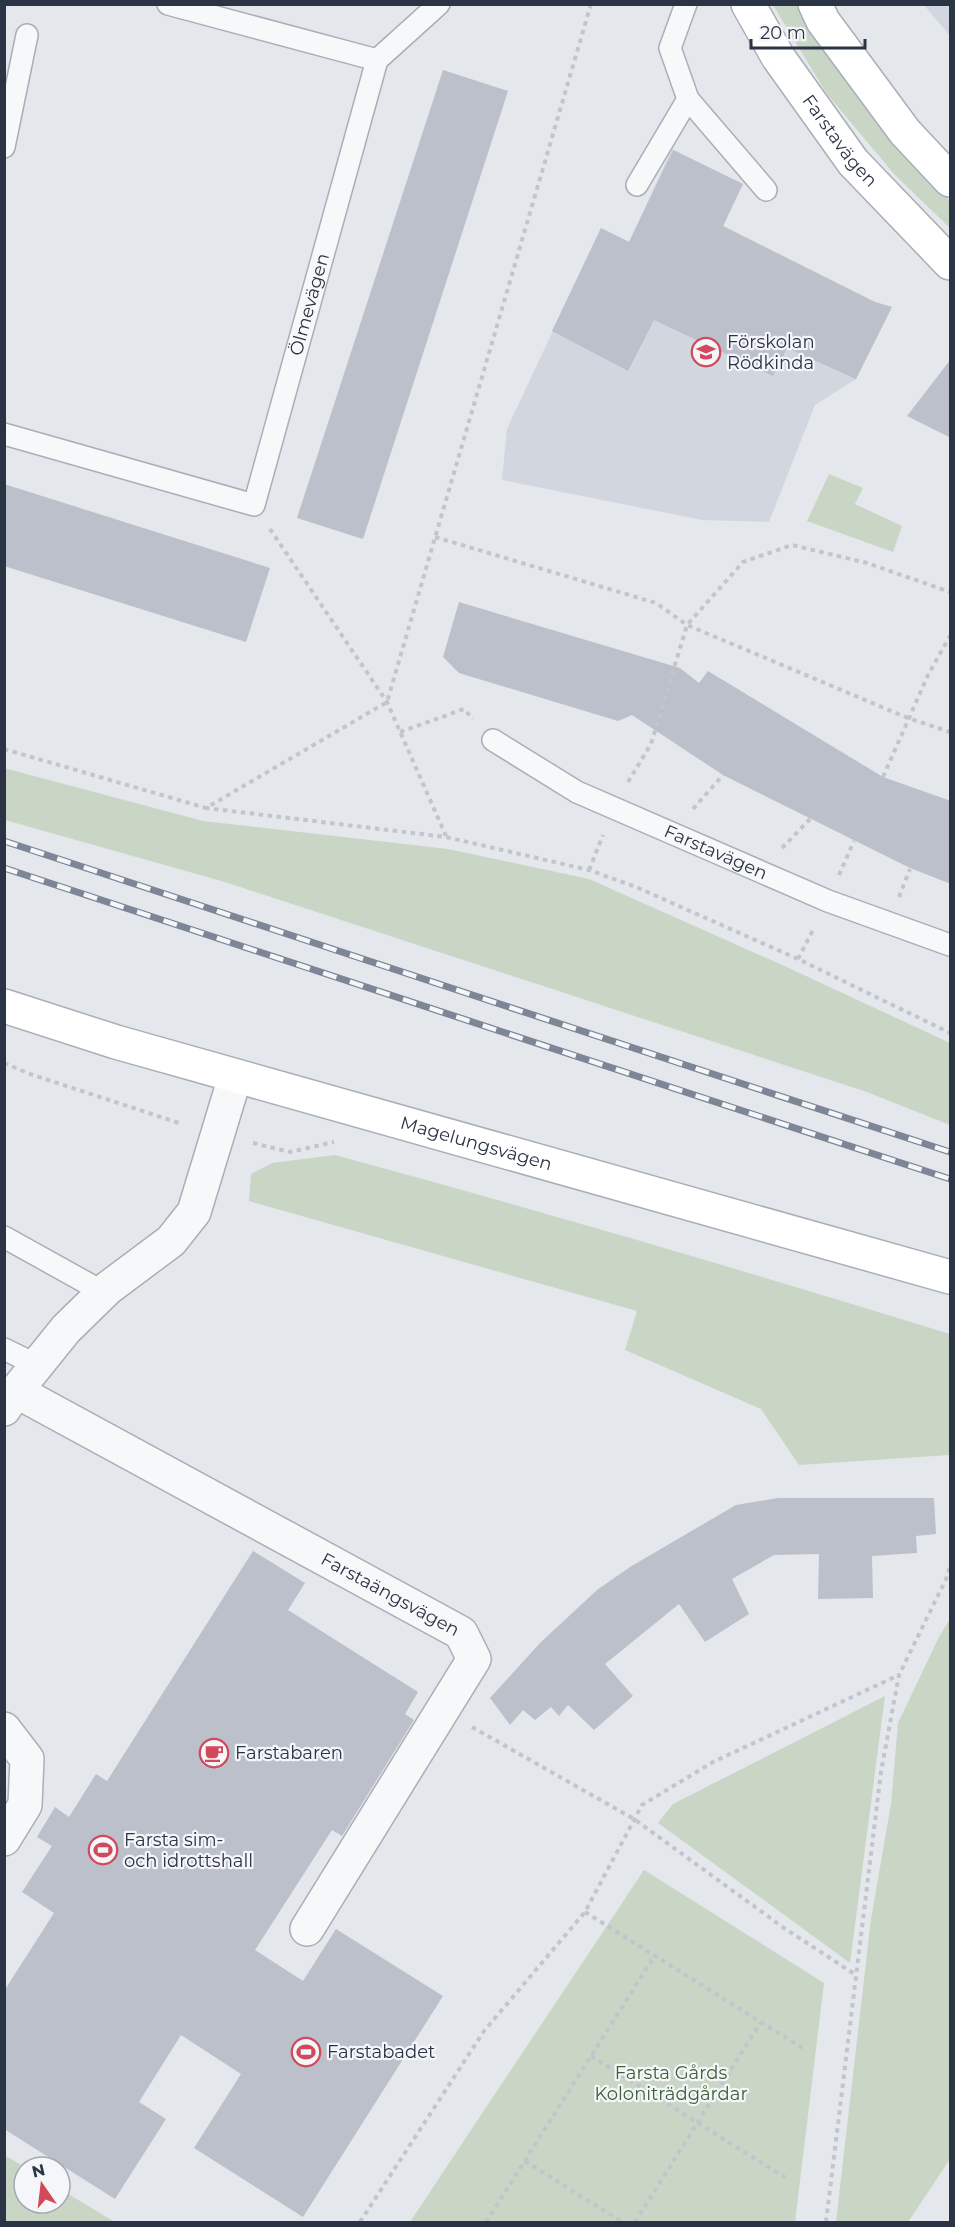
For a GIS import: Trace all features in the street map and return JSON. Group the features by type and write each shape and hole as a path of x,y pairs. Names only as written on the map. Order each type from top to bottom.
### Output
{"main road":[{"name":"Farstavägen","path":"748,4 778,57 853,162 951,263"},
{"path":"815,4 824,21 905,132 951,180"},
{"name":"Magelungsvägen","path":"4,1006 236,1077 951,1277"}],"street":[{"name":"Farstaängsvägen","path":"236,1077 194,1212 171,1241 104,1292 66,1329 10,1400 460,1633 474,1659 307,1929"},
{"path":"4,1729 27,1759 25,1805 4,1839"}],"lane":[{"path":"168,4 377,60 439,4"},
{"path":"686,4 670,48 687,99 766,190"},
{"path":"4,147 27,35"},
{"name":"Ölmevägen","path":"254,505 377,60"},
{"path":"637,185 687,99"},
{"path":"4,434 254,505"},
{"name":"Farstavägen","path":"492,740 577,792 828,901 951,945"},
{"path":"4,1237 104,1292"},
{"path":"4,1349 37,1365"}],"path":[{"path":"206,808 387,702 591,4"},
{"path":"254,505 387,702 446,837"},
{"path":"435,537 657,603 687,625 908,718 951,732"},
{"path":"589,870 613,808 651,744 687,625 743,562 792,545 867,562 951,592"},
{"path":"883,777 928,675 951,636"},
{"path":"400,732 464,709 492,740"},
{"path":"4,749 206,808 446,837 589,870 636,888 798,959 950,1032"},
{"path":"673,832 723,775"},
{"path":"761,870 810,819"},
{"path":"4,1063 132,1109 290,1152 340,1141"},
{"path":"826,2223 881,1772 899,1675 951,1565"},
{"path":"360,2223 484,2031 585,1912 642,1805 713,1762 899,1675"},
{"path":"443,1710 634,1819 784,1928 856,1975"},
{"path":"585,1912 804,2049"},
{"path":"486,2223 655,1955"},
{"path":"635,2223 761,2022"},
{"path":"591,2056 789,2180"},
{"path":"525,2161 622,2223"}],"shaded area":[{"path":"924,5 950,5 950,36"},
{"name":"Förskolan Rödkinda","path":"672,149 743,184 723,226 875,302 892,307 856,379 815,405 769,522 702,520 502,480 507,429 601,228 629,242"}],"green space":[{"path":"773,5 796,5 859,97 923,175 950,201 950,228 895,175 827,94"},
{"path":"829,474 863,488 855,504 902,526 893,552 807,521"},
{"path":"4,768 203,821 448,849 589,879 950,1043 950,1125 867,1092 225,882 5,820"},
{"path":"335,1155 643,1242 950,1334 949,1455 799,1465 761,1409 625,1350 637,1311 249,1201 251,1174 272,1163"},
{"path":"950,1619 950,2159 908,2222 836,2222 871,1919 891,1804 898,1723"},
{"path":"885,1696 850,1963 658,1823 673,1804"},
{"name":"Farsta Gårds Koloniträdgårdar","path":"644,1870 824,1983 795,2222 410,2222"},
{"path":"4,2155 12,2160 12,2215 72,2215 72,2196 115,2222 5,2222"}],"building":[{"path":"443,70 508,91 363,539 297,518"},
{"path":"673,150 743,184 723,226 875,302 892,307 856,379 787,348 773,376 654,320 628,371 552,331 601,228 629,242"},
{"path":"951,359 951,438 907,416"},
{"path":"4,484 270,568 246,642 4,566"},
{"path":"459,602 680,668 699,683 708,671 883,777 951,801 951,884 910,868 723,775 632,715 618,721 459,673 443,657"},
{"path":"778,1498 934,1498 936,1534 916,1536 917,1553 872,1556 873,1598 818,1599 819,1554 774,1555 732,1579 749,1614 705,1642 679,1604 605,1664 633,1696 594,1730 568,1705 559,1716 551,1707 535,1720 523,1710 510,1725 490,1698 540,1643 597,1590 630,1567 736,1505"},
{"path":"253,1551 305,1583 288,1610 418,1692 405,1714 414,1720 342,1836 332,1830 255,1950 303,1981 336,1929 443,1996 303,2217 194,2148 241,2074 181,2035 139,2102 166,2119 115,2199 72,2172 72,2155 45,2155 4,2129 4,1991 54,1913 22,1892 52,1846 37,1837 55,1807 69,1817 96,1774 107,1781"}],"railway":[{"path":"4,841 950,1152"},
{"path":"4,868 950,1179"}],"place":[{"name":"Förskolan Rödkinda","path":"706,352"},
{"name":"Farstabaren","path":"214,1753"},
{"name":"Farsta sim- och idrottshall","path":"103,1850"},
{"name":"Farstabadet","path":"306,2052"}]}
